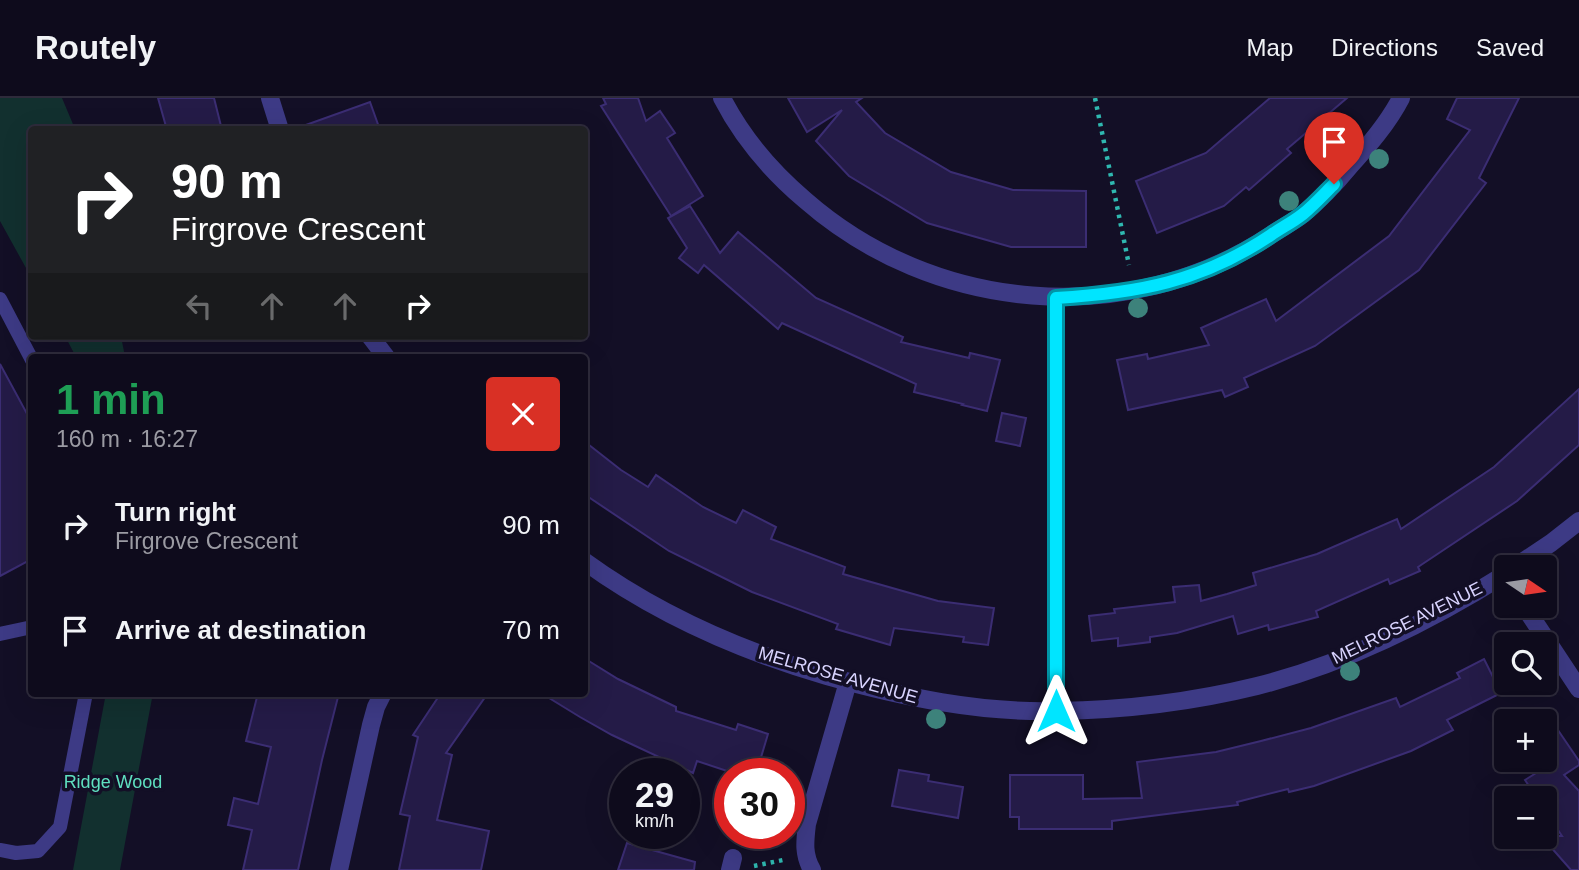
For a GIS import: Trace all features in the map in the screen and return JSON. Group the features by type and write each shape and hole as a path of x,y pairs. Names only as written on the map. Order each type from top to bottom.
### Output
{"street":[{"path":"270,98 279,126"},
{"path":"722,98 754,148 787,185 824,218 866,245 911,267 958,283 1006,294 1056,298 1097,296 1173,282 1221,264 1256,245 1302,215 1334,184 1371,142 1401,98"},
{"path":"1056,298 1056,711"},
{"path":"373,340 384,354"},
{"name":"MELROSE AVENUE","path":"1534,555 1579,521"},
{"name":"MELROSE AVENUE","path":"588,564 649,603 717,637 779,662 923,700 988,708 1056,711 1128,707 1194,698 1270,682 1351,654 1450,607 1494,581"},
{"path":"1532,618 1579,689"},
{"path":"812,870 806,859 807,824 848,682"},
{"path":"339,870 371,725 381,697"}],"lane":[{"path":"0,299 29,354"},
{"path":"0,634 28,628"},
{"path":"0,849 16,853 38,851 60,827 85,697"}],"path":[{"path":"1095,98 1134,290"},
{"path":"748,870 757,864 792,859 800,849"}],"green space":[{"path":"0,98 62,98 74,126 28,126 28,272 0,221"},
{"path":"67,340 122,340 124,354 74,354"},
{"name":"Ridge Wood","path":"105,697 152,697 120,870 73,870"}],"building":[{"path":"158,98 214,98 221,126 166,126"},
{"path":"603,98 638,98 646,121 660,111 675,133 667,138 703,196 671,216 601,106 606,104"},
{"path":"788,98 862,98 856,102 885,133 951,172 1013,190 1086,191 1086,247 1011,247 927,223 849,176 816,141 842,110 807,132"},
{"path":"1270,98 1347,98 1287,149 1291,153 1249,190 1246,187 1224,206 1157,233 1136,181 1206,153"},
{"path":"1457,98 1519,98 1479,178 1486,183 1419,270 1315,346 1244,378 1248,387 1225,397 1222,390 1128,410 1117,360 1147,354 1148,359 1209,345 1201,328 1266,299 1276,321 1389,236 1470,130 1447,119"},
{"path":"370,102 379,126 303,126"},
{"path":"690,206 720,253 738,232 816,298 903,337 901,342 969,358 970,353 1000,360 987,411 914,392 916,384 782,323 778,329 704,265 698,273 679,258 687,248 668,218"},
{"path":"0,364 28,416 28,561 0,576"},
{"path":"1579,389 1579,445 1517,501 1418,567 1420,571 1390,584 1388,579 1316,611 1318,617 1269,630 1268,625 1238,634 1233,616 1177,633 1150,637 1150,642 1118,646 1118,638 1092,641 1089,616 1115,613 1114,609 1175,602 1173,587 1199,585 1201,601 1227,594 1256,585 1253,573 1317,554 1397,519 1401,529 1494,467"},
{"path":"1002,413 1026,418 1020,446 996,441"},
{"path":"588,444 648,487 656,475 703,507 736,523 743,510 776,527 771,539 845,567 843,574 938,601 994,608 988,645 963,642 964,637 894,628 890,645 836,629 838,624 752,592 669,551 588,497"},
{"path":"1484,659 1494,679 1494,695 1497,695 1447,720 1453,730 1411,751 1314,786 1289,792 1288,789 1237,802 1238,805 1112,821 1112,829 1019,829 1019,817 1010,817 1010,775 1083,775 1083,799 1142,798 1137,762 1216,752 1261,741 1311,728 1396,698 1400,707 1460,678 1457,673"},
{"path":"588,660 618,679 676,707 676,711 736,730 738,724 768,734 761,758 714,758 714,767 700,762 700,758 661,758 612,735 548,697 588,697"},
{"path":"257,697 338,697 298,870 243,870 252,830 228,825 234,798 258,804 271,747 246,741"},
{"path":"438,697 485,697 446,753 452,755 437,820 489,831 481,870 399,870 410,816 400,814 418,737 413,735"},
{"path":"1557,729 1579,761 1579,765 1564,775 1579,791 1579,870 1571,870 1552,849 1557,849 1557,836 1562,836 1557,829 1557,786 1529,786 1525,780 1538,772 1557,772"},
{"path":"899,770 929,775 928,781 963,787 958,818 892,806"},
{"path":"625,849 648,849 695,862 694,870 618,870"}],"route":[{"path":"1056,711 1056,298 1097,296 1173,282 1221,264 1302,215 1334,184"}]}
